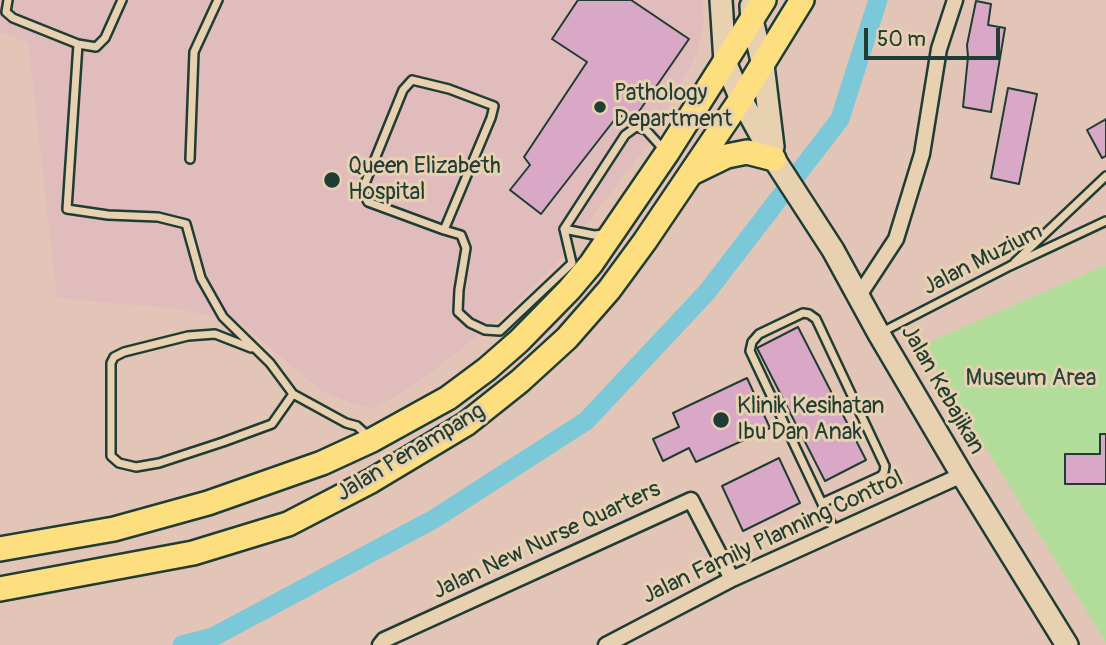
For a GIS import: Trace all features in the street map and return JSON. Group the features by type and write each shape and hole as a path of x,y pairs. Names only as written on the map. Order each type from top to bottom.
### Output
{"main road":[{"name":"Jalan Penampang","path":"0,549 114,529 208,503 322,463 372,440 448,398 519,341 569,290 614,232 725,62 752,10 764,0"},
{"name":"Jalan Penampang","path":"1,588 193,554 288,524 371,481 466,424 520,381 567,338 609,290 741,99 802,0"},
{"path":"691,174 727,156 747,152 774,159"},
{"path":"448,398 465,408 469,415 466,424"}],"street":[{"name":"Jalan Kebajikan","path":"721,0 725,62 741,99 774,159 833,250 962,475 1067,645"},
{"path":"858,296 896,239 922,153 939,49 954,0"},
{"name":"Jalan Kebajikan","path":"752,10 763,65 774,159"},
{"name":"Jalan Family Planning Control","path":"607,645 732,579 962,475"},
{"name":"Jalan New Nurse Quarters","path":"380,645 384,640 691,500 732,579"}],"lane":[{"path":"8,0 6,12 13,19 78,44 96,47 105,38 122,0"},
{"path":"190,159 194,52 218,0"},
{"path":"78,44 67,209 108,215 158,216 187,225 201,278 223,317 270,363 293,394 346,423 357,426 372,440"},
{"path":"444,230 494,106 449,89 412,80 403,90 362,191 368,202 444,230 461,235 466,248 458,312 470,323 485,330 500,331 572,263 564,229 625,135 636,127 646,130 667,153"},
{"path":"1010,267 1106,176"},
{"name":"Jalan Muzium","path":"879,334 1106,221"},
{"path":"564,229 594,235 614,232"},
{"path":"822,503 881,476 885,466 816,319 803,313 759,334 752,342 750,351 835,531"},
{"path":"255,350 215,334 188,336 114,357 110,371 111,456 119,463 136,467 159,463 223,442 272,424 293,394"}],"shaded area":[{"name":"Queen Elizabeth Hospital","path":"0,0 702,0 704,24 697,53 653,138 555,265 508,312 420,381 375,408 354,404 320,390 241,323 178,309 57,298 28,42 0,33"}],"green space":[{"name":"Museum Area","path":"1106,265 1106,642 922,345"}],"building":[{"name":"Pathology Department","path":"578,0 631,0 689,39 631,123 619,114 541,214 510,190 530,165 524,157 587,62 552,39"},
{"path":"976,1 991,4 988,25 1005,28 991,112 963,107 967,45"},
{"path":"1008,88 1037,94 1019,184 991,178"},
{"path":"1106,119 1106,156 1102,158 1087,130"},
{"path":"798,327 866,460 825,481 757,348"},
{"name":"Klinik Kesihatan Ibu Dan Anak","path":"747,378 770,428 696,462 689,448 663,461 653,439 679,427 673,413"},
{"path":"1100,434 1106,434 1106,484 1065,484 1065,454 1100,454"},
{"path":"779,458 800,503 743,531 722,486"}],"waterway":[{"path":"182,645 213,637 434,519 586,421 707,292 840,119 878,0"}],"place":[{"name":"Pathology Department","path":"600,107"},
{"name":"Queen Elizabeth Hospital","path":"332,180"},
{"name":"Klinik Kesihatan Ibu Dan Anak","path":"721,420"}]}
